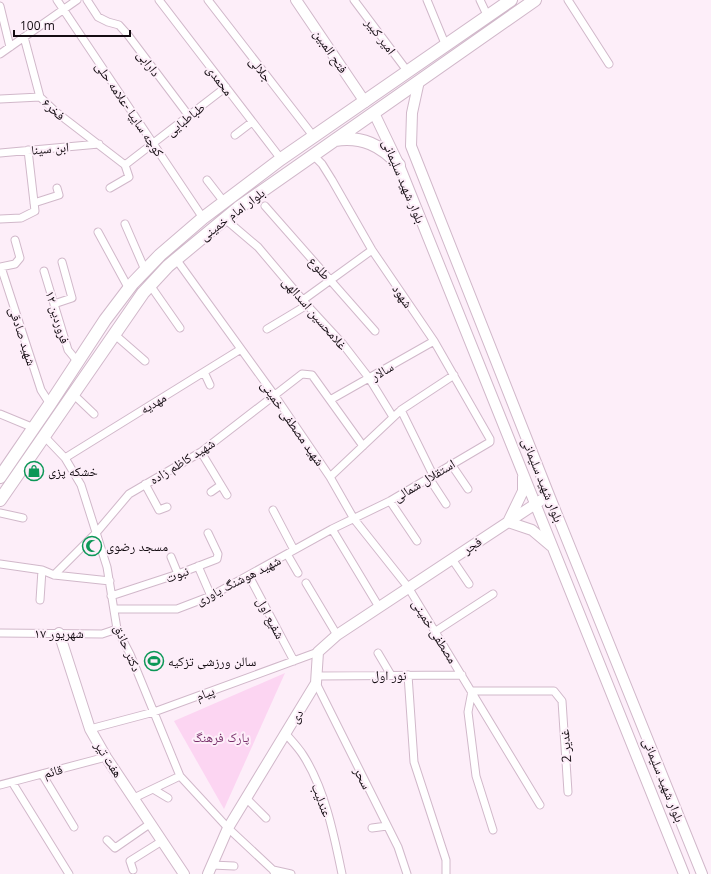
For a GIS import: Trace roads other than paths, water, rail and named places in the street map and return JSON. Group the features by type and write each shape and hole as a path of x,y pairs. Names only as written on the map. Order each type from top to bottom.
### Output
{"main road":[{"name":"فتح المبین","path":"296,0 365,102"},
{"name":"بلوار امام خمینی","path":"0,476 34,428 105,320 145,270 160,255 203,218 281,159 511,0"},
{"name":"بلوار امام خمینی","path":"0,500 114,334 150,285 176,259 225,219 332,141 535,0"},
{"name":"بلوار شهید سلیمانی","path":"419,81 412,113 411,146 549,495 702,874"},
{"path":"365,102 374,113"},
{"name":"بلوار شهید سلیمانی","path":"374,113 399,165 684,874"},
{"path":"332,141 347,138 362,140 376,145 389,153 399,165"},
{"path":"522,472 523,491 508,522 532,530 554,548"},
{"name":"فجر","path":"408,587 549,495"},
{"path":"318,652 337,635 408,587"},
{"name":"هفت تیر","path":"59,633 90,729 106,757 162,841 180,873"},
{"name":"دی","path":"210,870 228,828 316,679 318,652"}],"street":[{"name":"کوچه سایپا -علامه حلی","path":"57,0 203,218"},
{"path":"0,54 76,0"},
{"name":"دارابی","path":"88,0 98,16 108,22 119,25 128,35 189,116"},
{"name":"محمدی","path":"159,0 281,159"},
{"name":"جلالی","path":"208,0 314,137"},
{"name":"امیر کبیر","path":"354,0 408,72"},
{"path":"427,0 446,46"},
{"path":"480,0 488,17"},
{"path":"568,0 609,64"},
{"path":"0,6 10,47"},
{"name":"فخر۶","path":"24,37 34,80 40,97 56,112 125,165"},
{"name":"طباطبایی","path":"125,165 226,87"},
{"path":"0,99 40,97"},
{"path":"235,135 252,122"},
{"name":"ابن سینا","path":"0,153 99,144"},
{"path":"28,150 34,207"},
{"name":"شهود","path":"313,155 322,164 372,250 434,341 490,439"},
{"path":"110,188 129,176 125,165"},
{"path":"207,180 224,202"},
{"path":"0,219 21,218 34,207 59,195 57,188"},
{"name":"طلوع","path":"265,206 375,330"},
{"name":"غلامحسین اسدالهی","path":"225,219 258,247 305,303 342,342 369,378 393,417"},
{"path":"125,224 145,270"},
{"path":"98,232 129,289"},
{"path":"0,267 15,264 20,258 15,240"},
{"path":"266,329 305,303 330,280 372,250"},
{"name":"شهید مصطفی خمینی","path":"176,259 275,396 330,477 354,519 408,587"},
{"path":"54,304 72,298 62,262"},
{"name":"شهید صادقی","path":"0,267 41,390 50,404"},
{"name":"۱۲ فروردین","path":"44,271 68,350 78,361"},
{"path":"150,285 180,328"},
{"path":"114,334 145,362"},
{"name":"سالار","path":"330,400 434,341"},
{"name":"مهدیه","path":"65,458 241,349"},
{"path":"204,372 210,385"},
{"name":"شهید کاظم زاده","path":"96,533 129,494 201,452 302,374 312,375 363,446"},
{"path":"330,477 401,410 454,375"},
{"path":"73,394 94,414"},
{"path":"401,410 431,476 446,504"},
{"path":"0,414 34,428"},
{"name":"دکتر حاذق","path":"44,436 65,458 81,485 107,567 117,629 130,654 180,776 228,828 274,872"},
{"name":"استقلال شمالی","path":"354,519 390,501 451,464 488,445 490,439"},
{"path":"201,452 227,495"},
{"path":"451,464 468,489"},
{"path":"145,484 159,510 167,507"},
{"path":"211,492 221,485"},
{"path":"390,501 417,541"},
{"path":"273,510 294,550"},
{"path":"0,513 23,518"},
{"name":"شهید هوشنگ یاوری","path":"114,609 177,609 211,596 332,529 354,519"},
{"path":"332,529 379,607"},
{"path":"54,575 96,533"},
{"name":"نبوت","path":"111,596 178,574 217,559 218,556 208,533"},
{"path":"287,554 298,573"},
{"path":"171,557 178,574"},
{"path":"452,559 470,584"},
{"path":"0,564 42,570 54,575 110,582"},
{"path":"198,566 211,596"},
{"path":"40,600 42,570"},
{"name":"شفیع اول","path":"249,576 294,661"},
{"path":"306,583 337,635"},
{"name":"مصطفی خمینی","path":"408,587 540,805"},
{"path":"436,631 493,594"},
{"name":"۱۷ شهریور","path":"0,633 102,634 117,629"},
{"name":"پیام","path":"90,729 154,712 318,652"},
{"path":"378,653 391,675"},
{"name":"نور اول","path":"316,679 391,675 462,675"},
{"path":"408,675 414,762 446,860 446,874"},
{"name":"سحر","path":"316,679 398,847 407,874"},
{"path":"472,691 468,712 476,776 493,830"},
{"name":"غدير 2","path":"472,691 554,691 562,701 568,792"},
{"name":"عندلیب","path":"285,733 303,754 311,770 330,821 342,874"},
{"name":"قائم","path":"0,785 106,757"},
{"path":"42,774 74,827"},
{"path":"134,798 180,776"},
{"path":"12,782 70,874"},
{"path":"152,789 168,798"},
{"path":"246,798 266,818"},
{"path":"107,840 115,848 151,824"},
{"path":"372,828 387,826"},
{"path":"133,870 130,861 162,841"},
{"path":"210,870 234,866"},
{"path":"274,872 291,874"}],"place":[{"name":"خشکه پزی","path":"34,471"},
{"name":"مسجد رضوی","path":"92,546"},
{"name":"سالن ورزشی تزکیه","path":"154,661"}],"park label":[{"name":"پارک فرهنگ","path":"221,737"}]}
